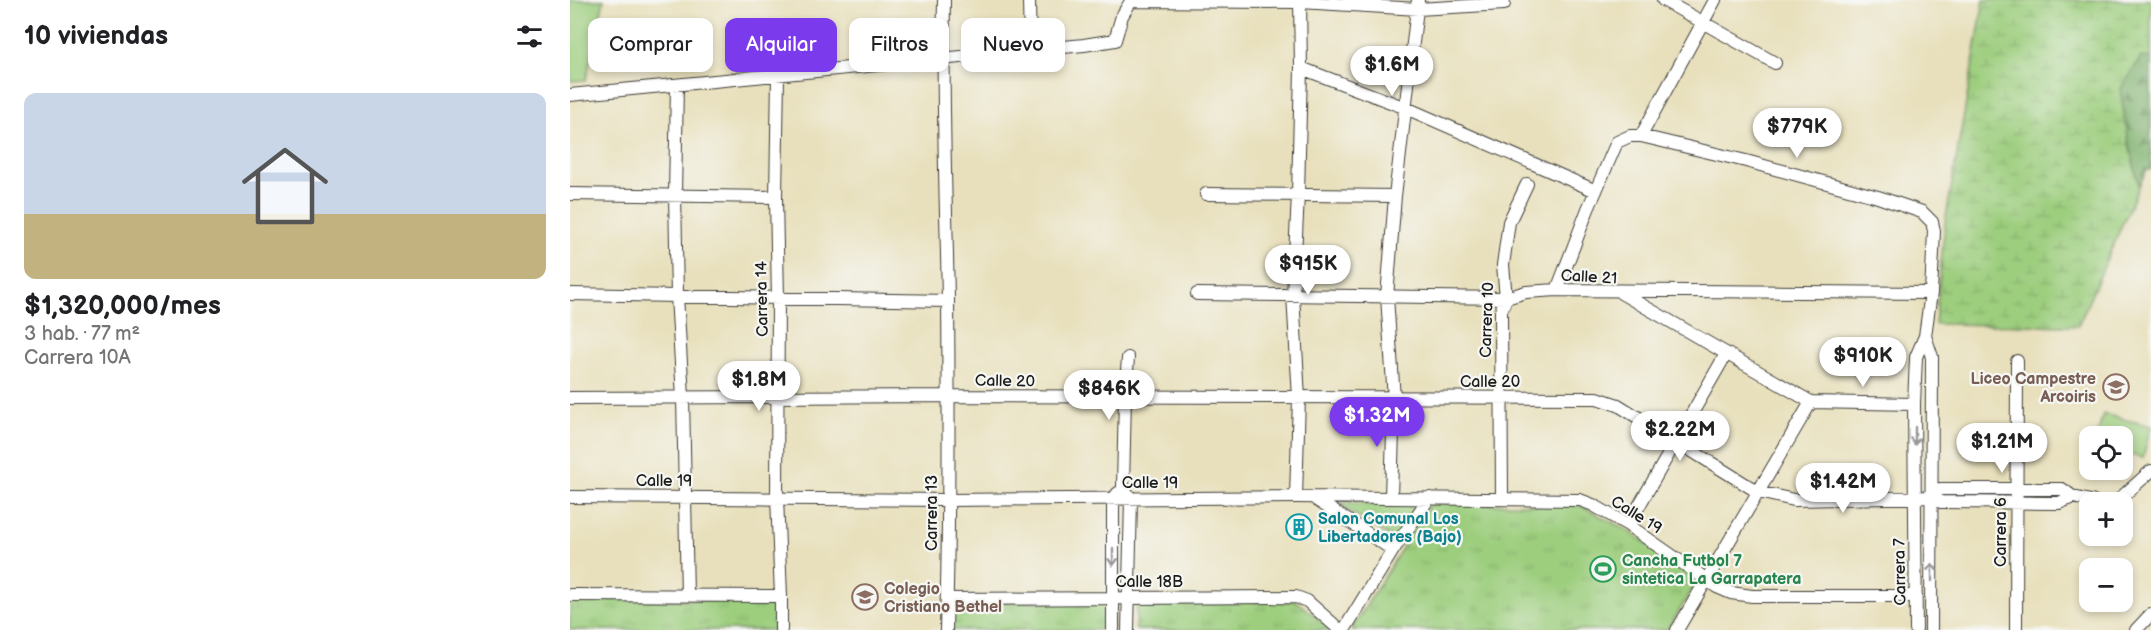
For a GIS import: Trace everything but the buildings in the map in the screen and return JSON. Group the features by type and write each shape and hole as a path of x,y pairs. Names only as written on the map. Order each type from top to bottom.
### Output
{"street":[{"name":"Carrera 13","path":"944,0 944,18"},
{"path":"1029,0 1029,18"},
{"path":"1065,46 1115,40 1127,0 1504,4"},
{"path":"1663,0 1775,63"},
{"path":"1557,290 1617,142 1629,136 1641,136 1715,0"},
{"path":"1296,497 1299,399 1293,295 1298,195 1300,1"},
{"path":"1391,497 1394,399 1387,297 1395,195 1418,4"},
{"path":"570,95 849,68"},
{"path":"1301,68 1406,108 1596,190"},
{"name":"Carrera 13","path":"943,72 948,301 946,630"},
{"name":"Carrera 14","path":"778,75 777,497 782,596 781,630"},
{"path":"677,85 675,195 677,296 683,398 687,596"},
{"name":"Carrera 7","path":"1641,136 1746,161 1878,197 1922,212 1932,222 1934,231 1931,293 1925,336 1916,357 1914,404 1916,630"},
{"name":"Carrera 10","path":"1502,499 1501,311 1506,298 1503,265 1509,222 1527,184"},
{"path":"570,194 776,197"},
{"path":"1206,194 1395,195"},
{"name":"Calle 21","path":"1197,294 1506,298 1526,292 1557,290 1620,292 1811,402"},
{"path":"1620,292 1931,293"},
{"path":"570,294 948,301"},
{"name":"Carrera 7","path":"1925,336 1932,357 1931,630"},
{"path":"1628,525 1726,354"},
{"path":"1128,358 1123,487 1131,499 1128,630"},
{"name":"Carrera 6","path":"2016,630 2017,362"},
{"name":"Calle 20","path":"570,398 947,396 1597,399 1618,405 1676,442"},
{"path":"1677,630 1811,402 1914,404"},
{"path":"1676,442 1758,492 1794,500 1932,497 1941,502 2059,502 2075,498"},
{"path":"2127,492 2151,471"},
{"path":"1113,630 1113,499 1123,487"},
{"path":"1932,497 1940,489 2062,489 2079,499"},
{"name":"Calle 19","path":"570,497 685,496 948,500 1391,497 1580,500 1628,525 1706,580"},
{"path":"1314,498 1393,550"},
{"path":"1342,630 1429,498"},
{"path":"1706,580 1731,593 1752,597 1916,597"},
{"path":"570,595 782,596"},
{"name":"Calle 18B","path":"947,599 1296,597 1307,602 1342,630"},
{"path":"2136,630 2151,614"}],"green space":[{"path":"570,0 604,0 600,18 588,18 586,80 570,81"},
{"path":"1984,0 2151,0 2151,58 2141,57 2120,90 2139,186 2078,326 1935,324 1945,223"},
{"path":"2141,56 2151,58 2151,170 2147,169 2139,186 2120,90"},
{"path":"2103,414 2151,426 2143,458 2133,456 2133,426 2100,426"},
{"path":"1336,503 1419,503 1396,541"},
{"path":"1430,503 1579,505 1627,530 1700,578 1667,630 1351,630"},
{"path":"570,599 777,601 777,630 570,630"},
{"path":"1111,601 1111,630 951,630 952,603"},
{"path":"1296,601 1333,630 1136,630 1137,603"}],"place":[{"name":"Liceo Campestre Arcoiris","path":"2116,387"},
{"name":"Salon Comunal Los Libertadores (Bajo)","path":"1299,527"},
{"name":"Cancha Futbol 7 sintetica La Garrapatera","path":"1603,569"},
{"name":"Colegio Cristiano Bethel","path":"865,597"}]}
